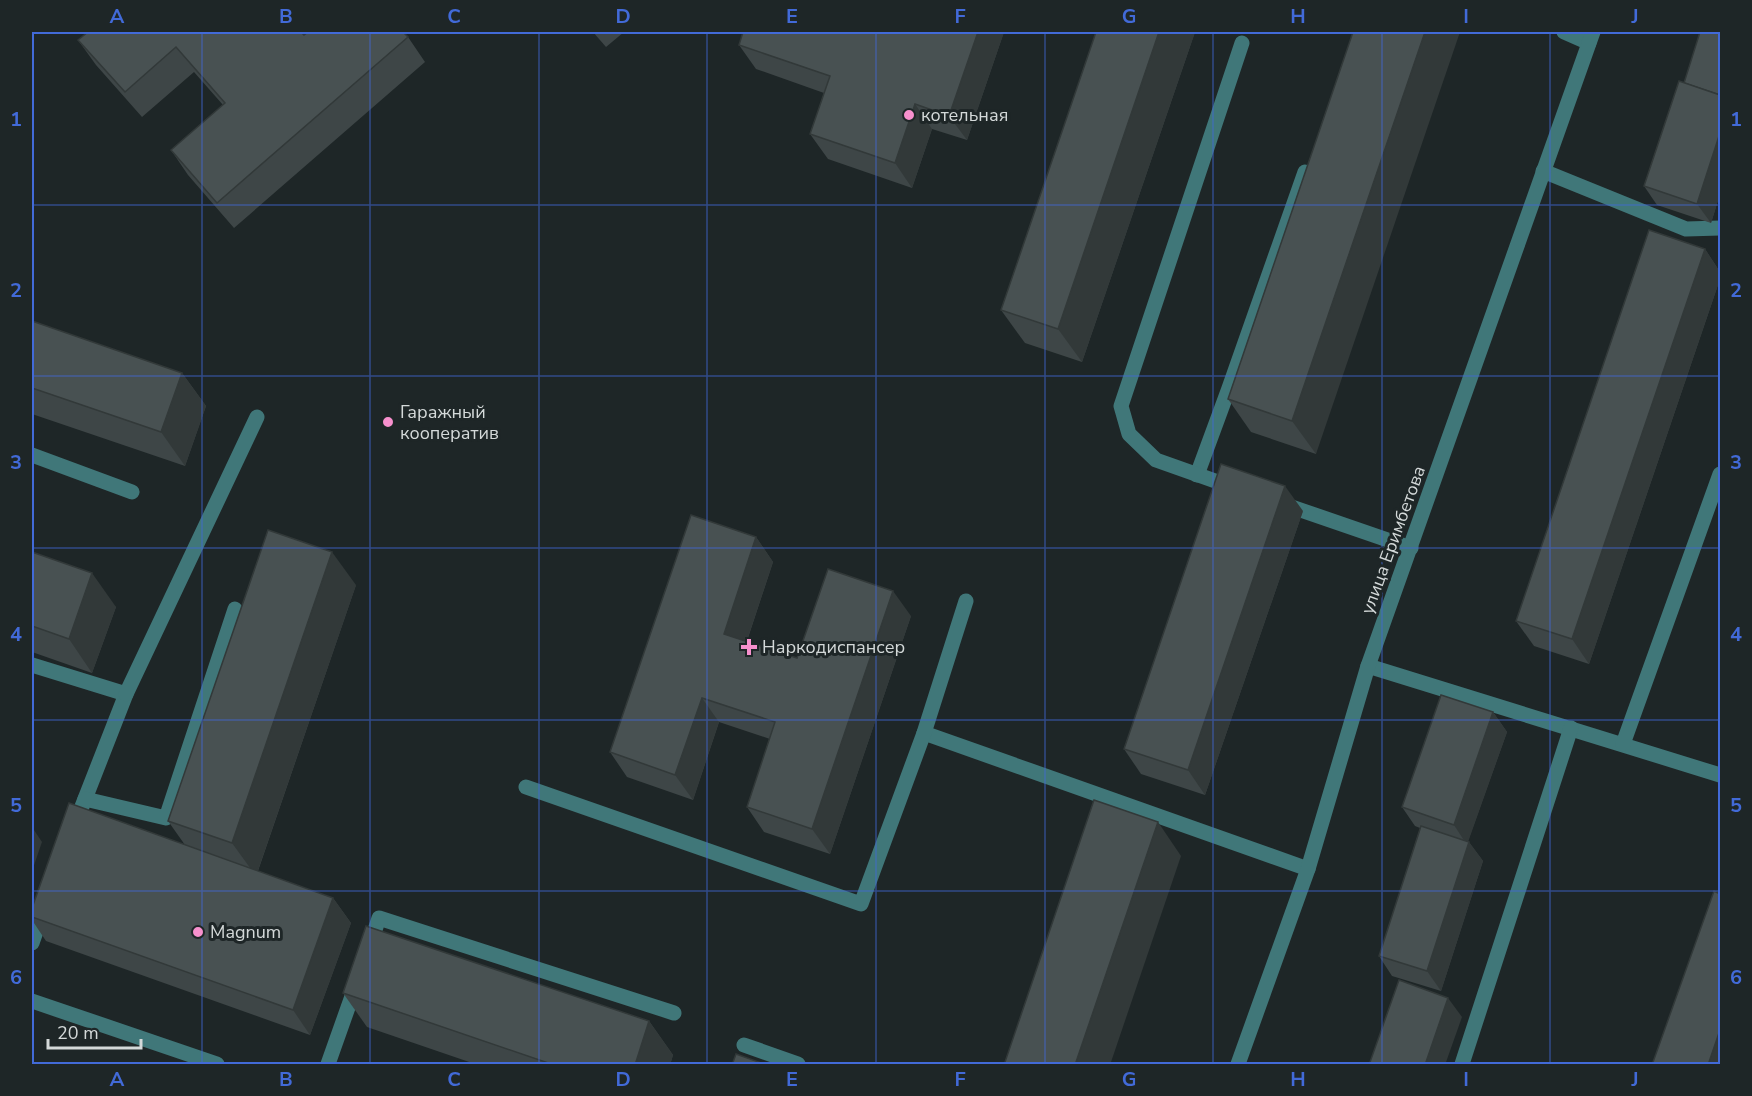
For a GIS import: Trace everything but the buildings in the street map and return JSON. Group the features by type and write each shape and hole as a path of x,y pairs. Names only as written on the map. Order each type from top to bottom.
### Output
{"street":[{"path":"1564,32 1591,37"},
{"name":"улица Еримбетова","path":"1238,1065 1308,869 1368,666 1591,37"},
{"path":"1242,43 1121,406 1129,434 1156,460 1197,475 1213,487 1248,492"},
{"path":"1197,475 1312,153"},
{"path":"1543,171 1686,229 1720,228"},
{"path":"69,843 126,694 257,417"},
{"path":"32,455 132,492"},
{"path":"1623,744 1720,474"},
{"path":"1269,500 1411,548"},
{"path":"526,787 861,904 924,733 966,601"},
{"path":"85,799 166,819 235,609"},
{"path":"32,665 126,694"},
{"path":"1368,666 1720,775"},
{"path":"1462,1065 1571,728"},
{"path":"924,733 1308,869"},
{"path":"32,943 48,898"},
{"path":"328,1065 379,918 674,1013"},
{"path":"32,1001 217,1065"},
{"path":"744,1045 798,1065"}],"place":[{"name":"котельная","path":"909,115"},
{"name":"Гаражный кооператив","path":"388,422"},
{"name":"Наркодиспансер","path":"749,647"},
{"name":"Magnum","path":"198,932"}]}
